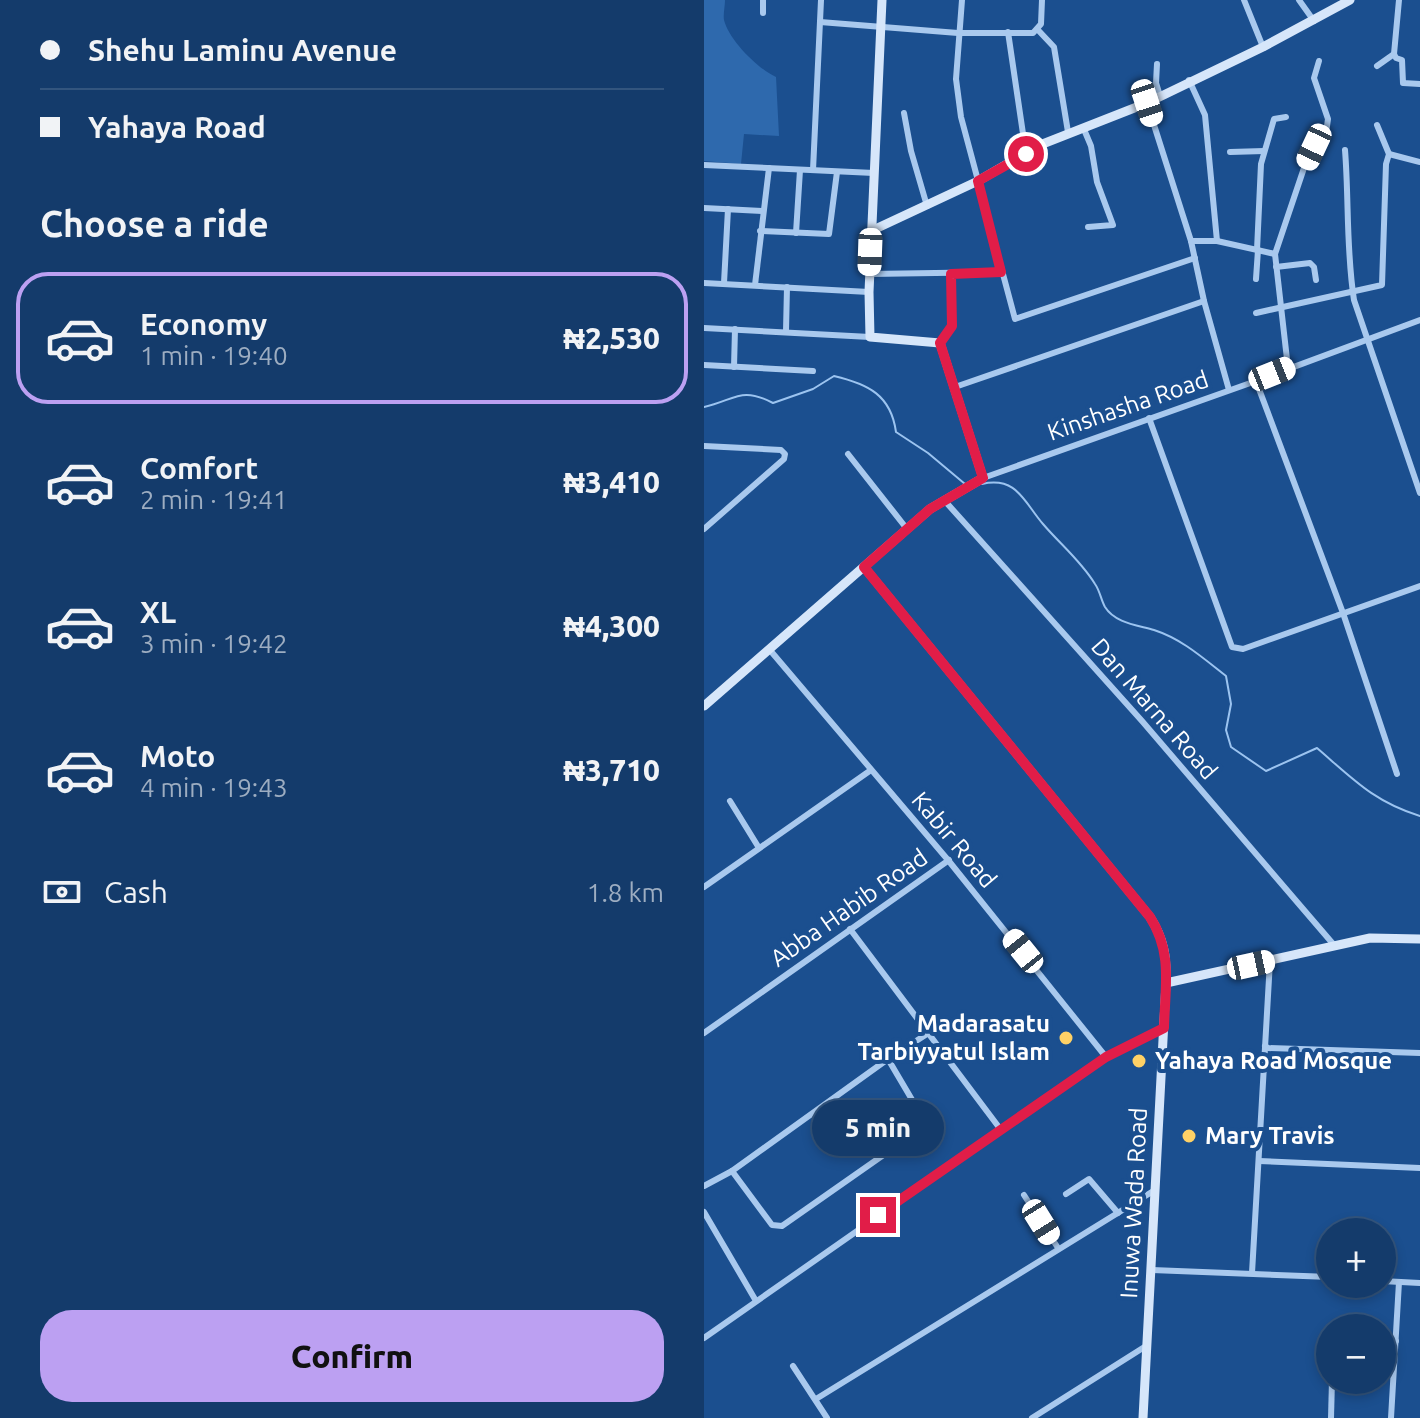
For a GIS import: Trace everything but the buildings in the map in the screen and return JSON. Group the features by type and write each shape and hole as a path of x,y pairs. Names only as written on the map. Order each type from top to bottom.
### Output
{"street":[{"path":"763,0 763,13"},
{"path":"813,170 821,0"},
{"path":"870,337 871,231 882,0"},
{"path":"962,0 956,79 961,117 1015,319 1195,258"},
{"path":"820,22 958,33 1033,33 1041,24 1042,0"},
{"path":"1244,0 1263,47"},
{"path":"1299,0 1314,21"},
{"path":"871,231 978,181 1068,132 1147,103 1189,80 1263,47 1350,0"},
{"path":"1399,0 1394,54 1402,60 1403,83 1420,84"},
{"path":"1038,30 1054,47 1068,132"},
{"path":"1008,32 1026,154"},
{"path":"1377,66 1394,54"},
{"path":"1288,368 1275,254 1305,165 1314,147 1320,140 1325,140 1328,119 1314,78 1319,61"},
{"path":"1157,64 1156,83 1160,96"},
{"path":"1189,80 1205,115 1217,241"},
{"path":"1147,103 1191,241 1229,390"},
{"path":"904,113 927,206"},
{"path":"1256,279 1264,151 1274,119 1286,117"},
{"path":"1256,313 1382,285 1386,164 1389,154 1377,125"},
{"path":"1083,127 1091,146 1097,182 1113,225 1088,227"},
{"path":"1345,150 1349,176 1349,272 1352,290 1420,493"},
{"path":"1230,152 1264,151"},
{"path":"1389,154 1420,162"},
{"path":"704,165 874,173"},
{"path":"755,285 769,168"},
{"path":"796,233 800,170"},
{"path":"760,231 829,234 837,172"},
{"path":"704,208 762,211"},
{"path":"724,283 728,209"},
{"path":"1191,241 1217,241 1275,254"},
{"path":"1276,267 1310,263 1314,267 1316,280"},
{"path":"870,274 1001,272"},
{"path":"940,343 952,326 951,274"},
{"path":"704,283 869,292"},
{"path":"786,331 787,287"},
{"path":"955,387 1204,301"},
{"name":"Kinshasha Road","path":"983,478 1420,320"},
{"path":"704,328 940,343"},
{"path":"734,367 735,329"},
{"path":"704,706 907,529 944,500 983,478 940,343"},
{"path":"704,365 813,371"},
{"path":"1256,381 1343,613 1397,774"},
{"path":"1149,418 1232,647 1237,649 1420,586"},
{"path":"704,446 781,450 785,454 784,459 704,529"},
{"path":"848,454 907,529"},
{"name":"Dan Marna Road","path":"944,500 1142,721 1334,945"},
{"name":"Inuwa Wada Road","path":"864,567 1150,917 1161,935 1167,957 1143,1418"},
{"name":"Kabir Road","path":"769,649 948,860 1106,1057"},
{"path":"704,887 871,770"},
{"path":"730,801 759,848"},
{"name":"Abba Habib Road","path":"704,1033 948,860 1060,996"},
{"path":"850,929 1001,1130"},
{"path":"1166,983 1384,936 1420,939"},
{"path":"1252,1273 1270,961"},
{"path":"704,1338 1106,1057 1164,1028"},
{"path":"704,1186 732,1171 927,1034"},
{"path":"1265,1046 1420,1053"},
{"path":"732,1171 772,1225 782,1226 922,1128 924,1120 888,1059"},
{"path":"1259,1161 1420,1168"},
{"path":"1066,1194 1089,1179 1118,1213"},
{"path":"816,1399 1155,1190"},
{"path":"1024,1195 1058,1248"},
{"path":"704,1212 756,1301"},
{"path":"1152,1270 1316,1276"},
{"path":"1396,1282 1420,1283"},
{"path":"1396,1341 1399,1282"},
{"path":"1032,1418 1146,1346"},
{"path":"793,1366 827,1418"},
{"path":"1331,1418 1332,1394"},
{"path":"1391,1418 1393,1394"}],"shaded area":[{"path":"704,0 725,0 724,20 732,36 753,61 776,77 779,136 744,134 741,164 704,161"}],"waterway":[{"path":"704,407 745,395 773,403 813,389 834,376 846,379 876,393 889,409 896,432 928,453 965,484"},
{"path":"982,484 1004,484 1018,493 1083,568 1114,617 1174,638 1226,676 1231,704 1226,730 1231,747 1266,771 1317,748 1377,797 1420,816"}],"place":[{"name":"Madarasatu Tarbiyyatul Islam","path":"1066,1038"},
{"name":"Yahaya Road Mosque","path":"1139,1061"},
{"name":"Mary Travis","path":"1189,1136"}],"route":[{"path":"878,1215 1106,1057 1164,1028 1167,957 1161,935 1150,917 864,567 930,509 983,478 940,343 952,326 951,274 1001,272 978,181 1026,154"}]}
